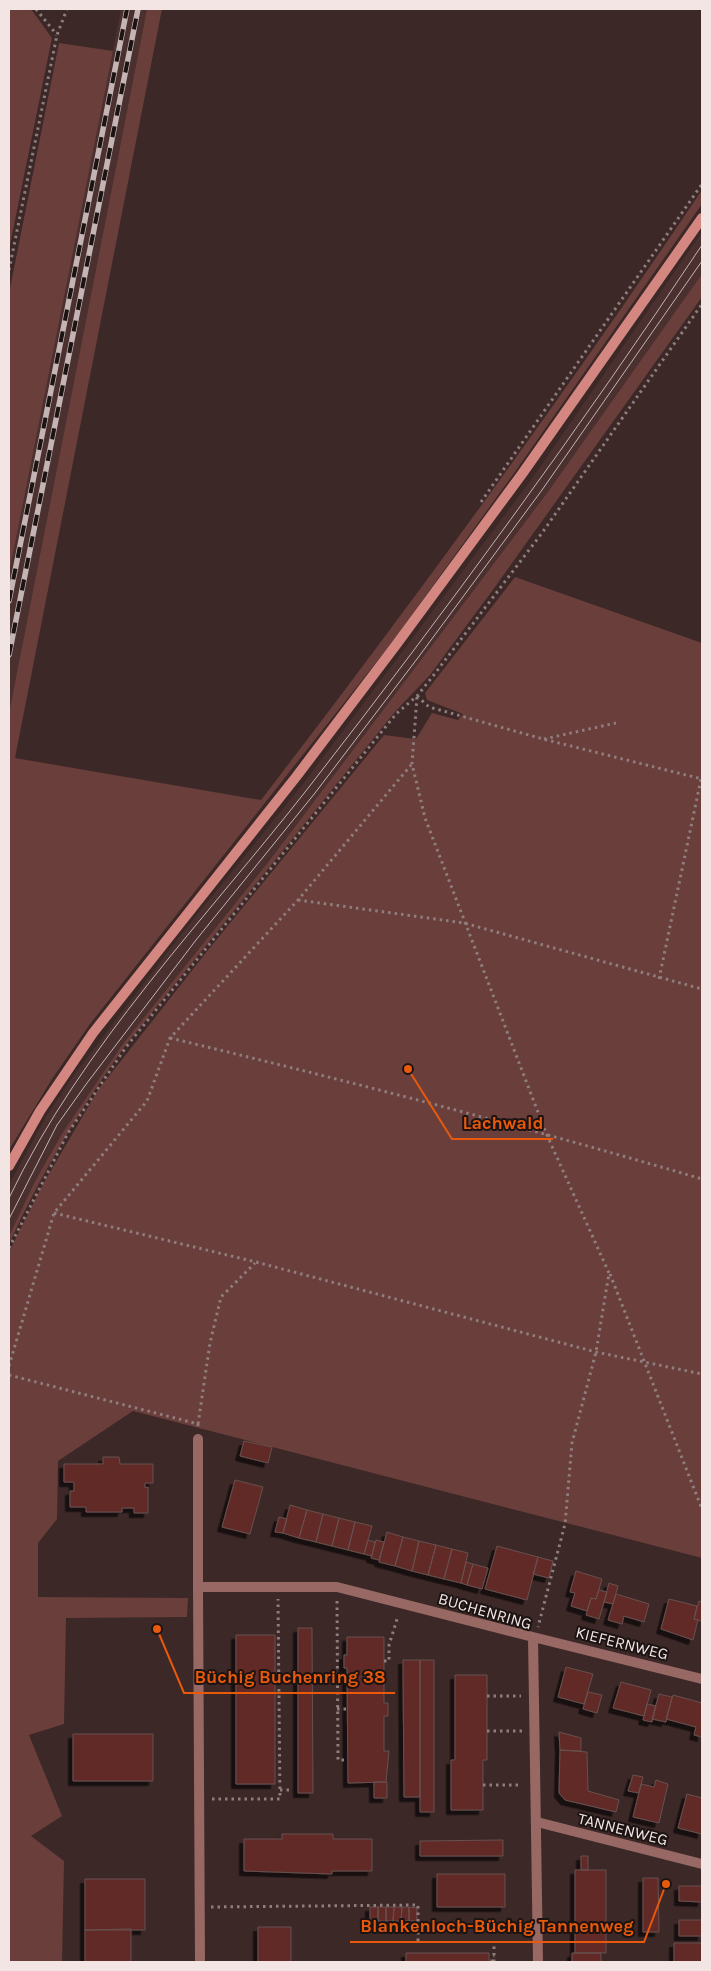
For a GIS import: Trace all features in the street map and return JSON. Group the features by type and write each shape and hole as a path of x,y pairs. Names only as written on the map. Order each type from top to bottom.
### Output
{"street":[{"path":"9,1166 40,1111 93,1032 296,778 396,645 522,474 702,218"},
{"path":"198,1439 200,1962"},
{"name":"BUCHENRING","path":"198,1587 337,1587 534,1637 538,1962"},
{"name":"KIEFERNWEG","path":"534,1637 702,1679"},
{"name":"TANNENWEG","path":"537,1822 702,1864"}],"path":[{"path":"36,9 57,35"},
{"path":"9,270 57,35 67,9"},
{"path":"481,502 702,184"},
{"path":"9,1248 68,1133 126,1047 396,714 417,696 542,533 702,304"},
{"path":"417,696 429,707 543,739 701,779 660,979"},
{"path":"417,696 412,764 425,818 546,1133 609,1273 702,1509"},
{"path":"543,739 616,723"},
{"path":"9,1366 54,1213 147,1101 170,1038 298,900 412,764"},
{"path":"298,900 464,923 660,979 702,989"},
{"path":"170,1038 378,1088 546,1133 702,1179"},
{"path":"54,1213 256,1262 596,1352 702,1374"},
{"path":"198,1439 198,1424 210,1343 221,1296 256,1262"},
{"path":"534,1637 540,1624 565,1524 572,1443 596,1352 609,1273"},
{"path":"9,1375 198,1424"},
{"path":"337,1587 338,1760 348,1760"},
{"path":"198,1799 280,1799 278,1588"},
{"path":"384,1661 389,1661 389,1645 402,1604"},
{"path":"487,1696 534,1696"},
{"path":"338,1710 348,1709"},
{"path":"487,1731 534,1731"},
{"path":"483,1785 535,1785"},
{"path":"280,1790 290,1790"},
{"path":"199,1907 418,1905 418,1944"},
{"path":"493,1962 494,1945"}],"shaded area":[{"path":"9,9 31,9 52,38 9,250"},
{"path":"121,9 147,9 9,713 9,574"},
{"path":"147,9 162,9 15,758 261,800 375,650 541,422 702,190 702,204 517,469 393,641 90,1024 52,1079 9,1150 9,713"},
{"path":"59,43 113,51 9,574 9,293"},
{"path":"702,232 702,274 699,279 547,493 269,861 122,1045 63,1132 35,1181 9,1236 9,1184 46,1117 74,1075 183,932 303,784 531,480"},
{"path":"702,274 702,297 430,675 394,713 125,1046 62,1142 34,1192 9,1244 9,1236 35,1181 63,1132 122,1045 269,861 547,493"},
{"path":"515,577 702,643 702,1558 133,1411 58,1461 57,1519 38,1543 38,1597 188,1598 187,1617 66,1618 64,1724 29,1735 62,1816 31,1836 64,1861 62,1962 9,1962 9,1252 43,1184 98,1090 208,950 384,735 416,739 432,713 458,720 463,714 427,700 425,693"}],"building":[{"path":"244,1441 272,1447 268,1463 240,1456"},
{"path":"103,1457 119,1457 120,1464 153,1464 153,1483 145,1483 145,1488 148,1487 148,1513 134,1513 134,1508 122,1508 122,1512 86,1512 86,1507 70,1507 70,1491 74,1491 74,1482 64,1482 64,1464 103,1464"},
{"path":"235,1480 263,1487 250,1534 222,1527"},
{"path":"290,1505 307,1510 299,1538 283,1533"},
{"path":"307,1510 323,1514 316,1542 299,1538"},
{"path":"323,1514 339,1518 332,1546 316,1542"},
{"path":"279,1517 287,1519 283,1533 275,1532"},
{"path":"339,1518 355,1522 348,1550 332,1546"},
{"path":"355,1522 372,1526 364,1554 348,1550"},
{"path":"387,1532 403,1537 395,1566 379,1562"},
{"path":"403,1537 419,1541 412,1571 395,1566"},
{"path":"368,1540 375,1542 372,1556 364,1554"},
{"path":"376,1540 384,1542 379,1560 371,1558"},
{"path":"419,1541 436,1545 428,1575 412,1571"},
{"path":"436,1545 452,1549 444,1579 428,1575"},
{"path":"497,1546 538,1557 527,1600 485,1589"},
{"path":"452,1549 468,1553 461,1583 444,1579"},
{"path":"538,1557 553,1561 549,1578 533,1574"},
{"path":"466,1562 473,1564 467,1585 461,1583"},
{"path":"473,1564 488,1568 482,1589 467,1585"},
{"path":"576,1571 602,1579 596,1599 591,1598 587,1611 571,1606 575,1593 570,1592"},
{"path":"609,1583 618,1586 613,1604 604,1602"},
{"path":"599,1590 607,1592 599,1619 586,1615 591,1598 596,1599"},
{"path":"616,1594 649,1604 644,1622 624,1616 622,1624 608,1620"},
{"path":"669,1599 697,1606 694,1619 698,1620 693,1640 661,1629"},
{"path":"699,1601 702,1602 702,1621 694,1619"},
{"path":"298,1628 312,1628 313,1793 298,1793"},
{"path":"236,1635 275,1635 275,1784 236,1784"},
{"path":"347,1637 384,1637 384,1703 388,1703 388,1716 384,1716 384,1751 389,1751 386,1782 348,1783 347,1668 344,1668 344,1655 347,1655"},
{"path":"403,1660 420,1660 420,1797 404,1797"},
{"path":"420,1660 434,1660 434,1812 420,1812"},
{"path":"566,1667 593,1674 584,1704 558,1697"},
{"path":"455,1675 487,1675 487,1760 483,1760 483,1810 451,1810 451,1760 455,1760"},
{"path":"621,1682 651,1690 644,1716 613,1708"},
{"path":"588,1692 602,1695 597,1713 583,1709"},
{"path":"659,1694 672,1697 666,1722 652,1719"},
{"path":"673,1695 702,1703 702,1737 694,1735 696,1727 666,1719"},
{"path":"647,1704 656,1706 652,1722 643,1720"},
{"path":"559,1732 581,1738 581,1751 560,1750"},
{"path":"73,1734 153,1734 153,1781 73,1781"},
{"path":"560,1750 587,1752 588,1791 619,1800 616,1812 565,1800 559,1793"},
{"path":"633,1775 643,1777 639,1793 628,1791"},
{"path":"656,1780 668,1784 659,1823 633,1817 641,1784 654,1787"},
{"path":"374,1782 387,1782 387,1798 374,1798"},
{"path":"687,1794 702,1798 702,1834 678,1828"},
{"path":"282,1834 333,1834 333,1839 372,1839 372,1871 332,1871 332,1874 244,1871 244,1839 282,1839"},
{"path":"503,1840 503,1856 420,1856 420,1841"},
{"path":"581,1856 588,1856 588,1870 581,1870"},
{"path":"575,1870 606,1870 606,1953 575,1953"},
{"path":"437,1874 505,1874 505,1907 437,1907"},
{"path":"643,1878 658,1878 659,1932 643,1932"},
{"path":"85,1879 145,1879 145,1930 85,1930"},
{"path":"679,1886 702,1886 702,1902 679,1901"},
{"path":"370,1907 378,1907 378,1921 370,1921"},
{"path":"378,1907 386,1907 386,1921 378,1921"},
{"path":"386,1907 394,1907 393,1921 386,1921"},
{"path":"394,1907 402,1907 401,1921 393,1921"},
{"path":"402,1907 409,1907 409,1921 401,1921"},
{"path":"409,1907 417,1908 417,1921 409,1921"},
{"path":"679,1920 702,1920 702,1936 679,1936"},
{"path":"258,1927 291,1927 291,1962 258,1962"},
{"path":"131,1929 131,1962 85,1962 85,1930"},
{"path":"674,1943 702,1943 702,1962 674,1962"},
{"path":"406,1953 489,1953 489,1962 406,1962"},
{"path":"572,1953 601,1953 601,1962 572,1962"}],"tram line":[{"path":"9,1198 39,1142 72,1088 109,1036 147,985 309,787 411,654 560,451 702,245"},
{"path":"9,1219 57,1125 87,1083 196,940 315,793 417,659 542,490 702,261"}],"railway":[{"path":"9,601 127,9"},
{"path":"9,655 138,9"}],"place":[{"name":"Lachwald","path":"408,1069"},
{"name":"Büchig Buchenring 38","path":"157,1629"},
{"name":"Blankenloch-Büchig Tannenweg","path":"666,1884"}]}
